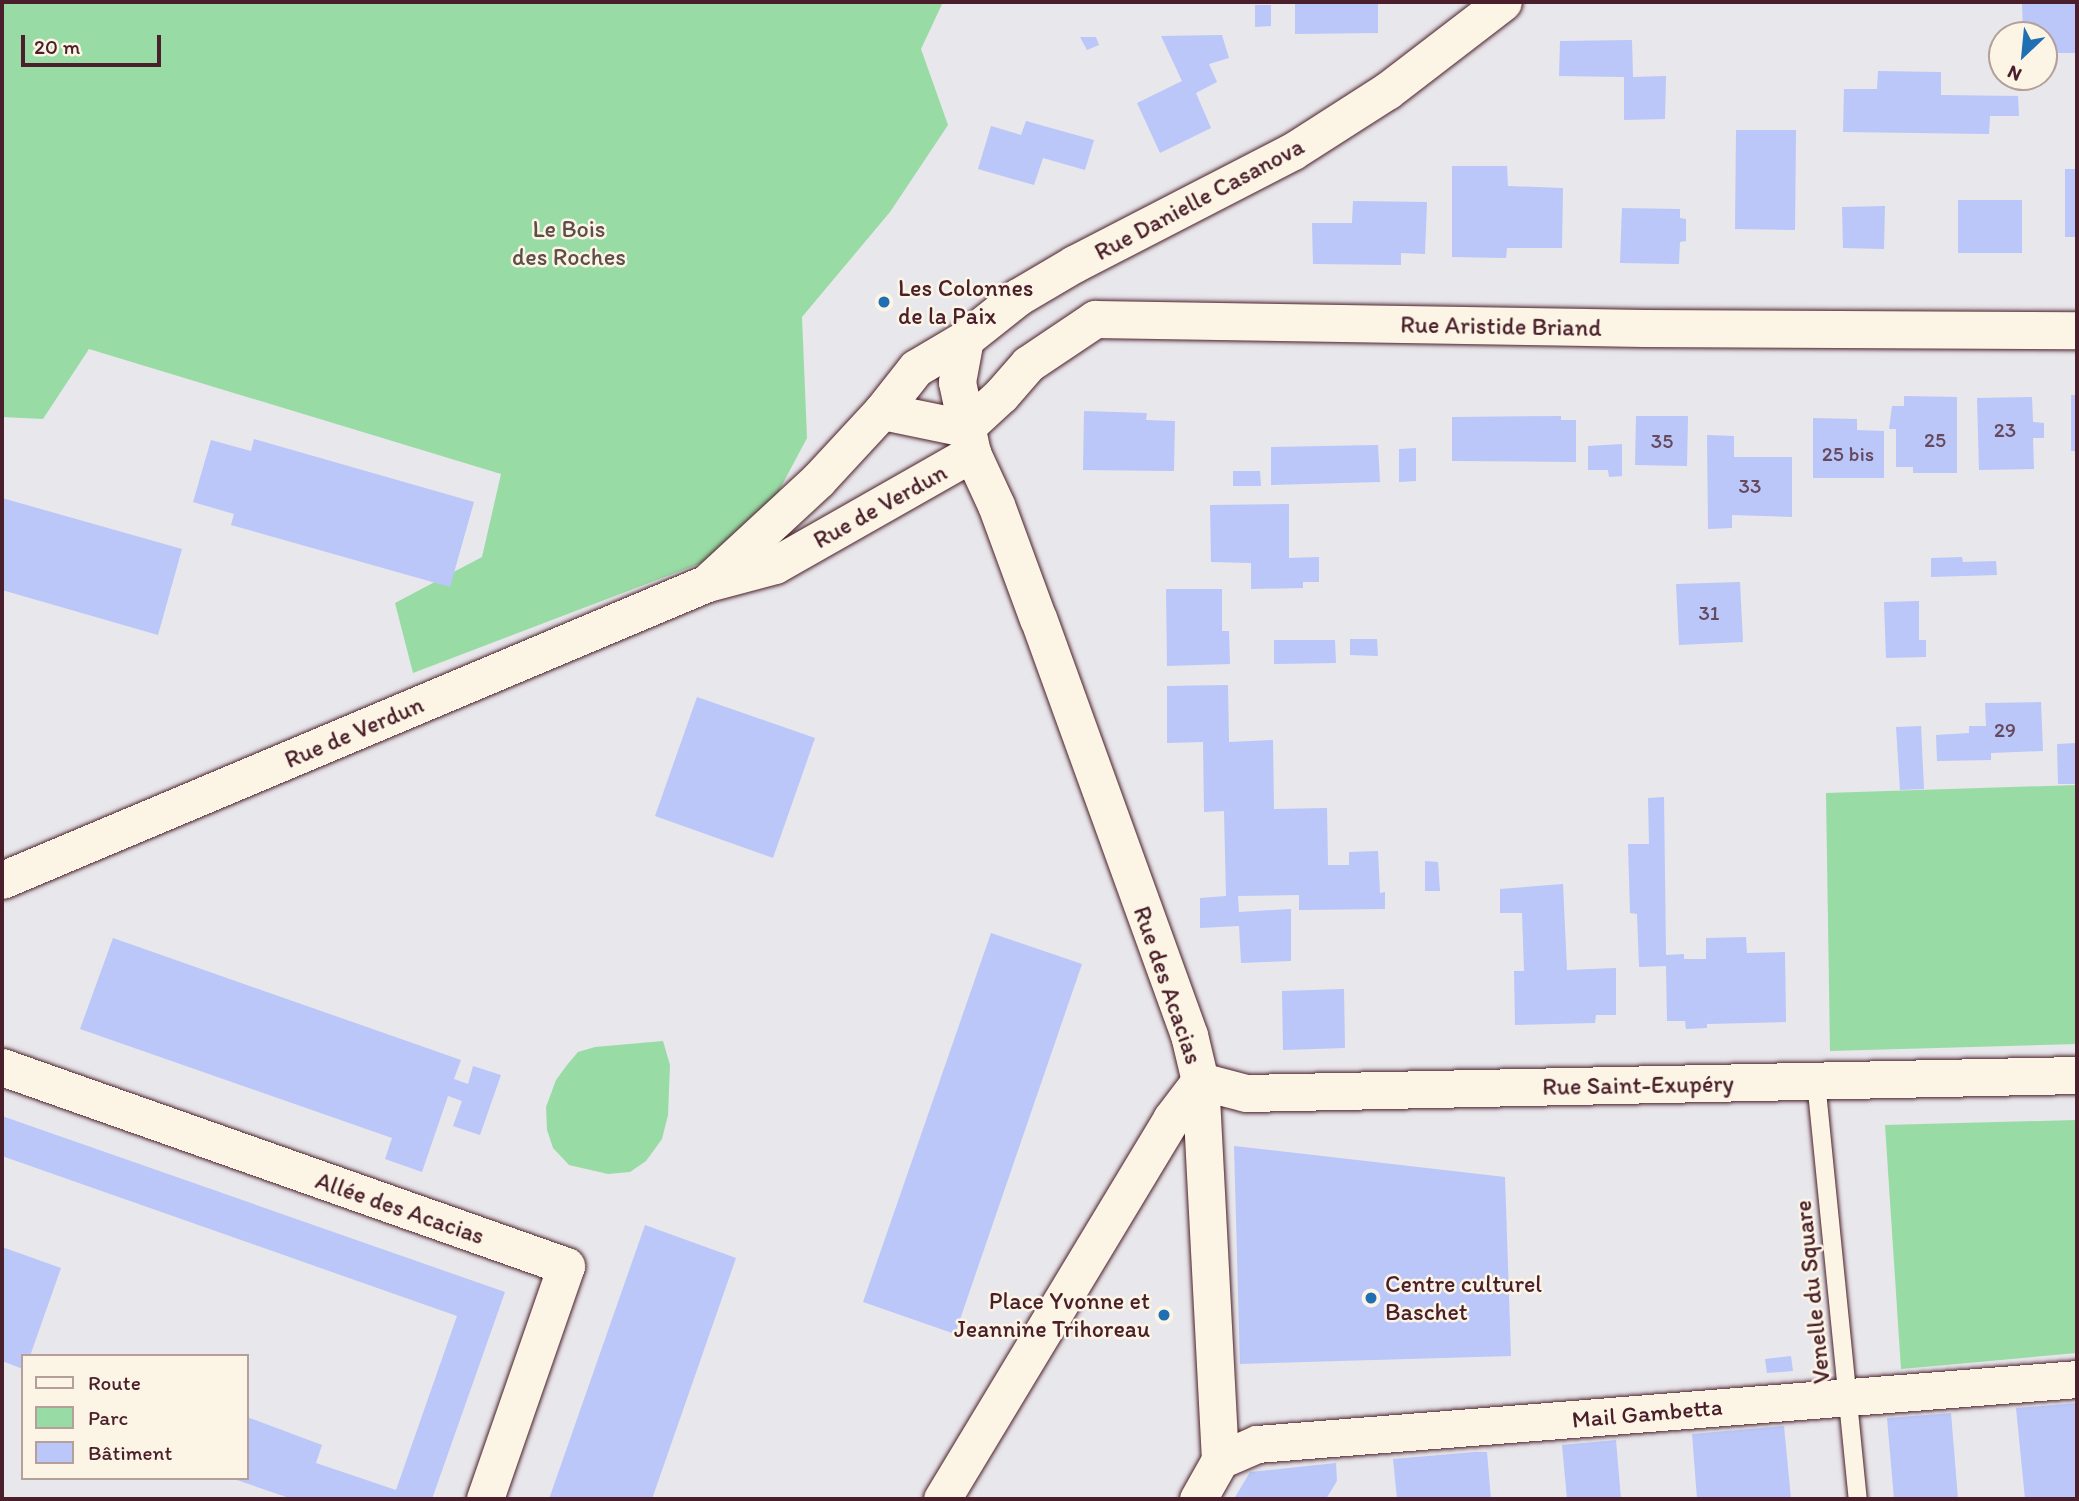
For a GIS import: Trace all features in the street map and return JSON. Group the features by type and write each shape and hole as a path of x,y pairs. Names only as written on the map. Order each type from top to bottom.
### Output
{"street":[{"name":"Rue Danielle Casanova","path":"965,339 1018,297 1074,264 1293,151 1387,91 1503,2"},
{"path":"969,440 1028,364 1095,319 1074,264"},
{"name":"Rue Aristide Briand","path":"1095,319 1644,328 2077,330"},
{"path":"965,339 957,382 969,440"},
{"name":"Rue de Verdun","path":"707,583 818,480 916,368 965,339"},
{"name":"Rue de Verdun","path":"881,411 969,440"},
{"name":"Rue de Verdun","path":"2,880 707,583 775,565 969,440"},
{"name":"Rue des Acacias","path":"942,1499 1171,1119 1200,1081 1189,1035 1048,645 969,440"},
{"name":"Allée des Acacias","path":"2,1067 566,1266 485,1499"},
{"name":"Rue Saint-Exupéry","path":"1200,1081 1246,1093 2077,1075"},
{"path":"1198,1499 1220,1460 1200,1081"},
{"name":"Mail Gambetta","path":"1220,1460 1257,1444 2077,1379"}],"lane":[{"name":"Venelle du Square","path":"1816,1081 1858,1499"}],"green space":[{"name":"Le Bois des Roches","path":"2,2 943,2 921,49 948,125 890,212 802,317 807,438 763,521 712,559 413,673 395,603 482,557 501,474 89,349 43,419 2,417"},
{"path":"2077,785 2077,1044 1830,1051 1826,793"},
{"path":"663,1041 670,1065 668,1115 662,1139 646,1161 630,1172 608,1174 569,1165 553,1148 547,1130 546,1107 556,1080 567,1065 578,1052 595,1047"},
{"path":"2077,1120 2077,1353 1901,1369 1885,1125"}],"building":[{"path":"1295,2 1378,2 1378,33 1295,34"},
{"path":"2022,2 2077,2 2077,53 2058,53 2058,21 2023,21"},
{"path":"1255,5 1271,5 1271,26 1255,27"},
{"path":"1222,35 1229,58 1209,64 1217,82 1196,93 1211,128 1160,153 1137,103 1182,81 1161,36"},
{"path":"1080,37 1096,37 1099,45 1087,50"},
{"path":"1632,40 1633,77 1666,76 1665,119 1624,120 1624,77 1559,76 1560,41"},
{"path":"1878,71 1941,72 1941,95 2018,96 2019,116 1990,116 1989,134 1843,132 1844,89 1877,89"},
{"path":"1026,121 1094,140 1085,170 1043,158 1034,185 978,169 991,126 1021,135"},
{"path":"1736,130 1796,130 1795,230 1735,229"},
{"path":"1452,166 1507,166 1508,186 1563,188 1562,248 1507,248 1506,258 1452,257"},
{"path":"2065,169 2077,169 2077,237 2065,237"},
{"path":"1958,200 2022,200 2022,253 1958,253"},
{"path":"1353,201 1427,202 1425,254 1401,253 1401,265 1313,264 1312,223 1352,223"},
{"path":"1885,206 1884,249 1843,248 1842,207"},
{"path":"1622,208 1680,209 1680,218 1686,219 1686,241 1680,242 1679,264 1620,263"},
{"path":"2071,395 2077,395 2077,451 2071,451"},
{"path":"1904,396 1957,397 1957,473 1913,473 1913,467 1896,467 1896,429 1889,429 1892,406 1904,406"},
{"path":"2032,397 2033,422 2044,423 2044,438 2033,438 2034,469 1979,470 1977,398"},
{"path":"1084,411 1147,413 1146,420 1175,421 1174,471 1083,470"},
{"path":"1561,416 1561,420 1576,420 1576,462 1452,461 1452,417"},
{"path":"1636,416 1688,416 1687,466 1635,465"},
{"path":"1813,418 1857,419 1857,430 1884,431 1884,478 1813,478"},
{"path":"1707,435 1734,436 1734,457 1792,457 1792,517 1732,515 1732,528 1708,529"},
{"path":"254,439 474,502 450,587 231,525 234,514 193,502 211,440 251,451"},
{"path":"1622,444 1622,476 1609,477 1608,470 1588,470 1588,446"},
{"path":"1378,445 1380,482 1271,485 1271,447"},
{"path":"1416,448 1416,481 1399,482 1399,449"},
{"path":"1233,471 1260,471 1261,486 1233,486"},
{"path":"2,498 182,549 158,635 2,590"},
{"path":"1289,504 1289,558 1319,557 1319,582 1303,582 1303,588 1251,589 1251,563 1211,562 1210,505"},
{"path":"1962,557 1963,562 1996,561 1997,575 1931,577 1931,558"},
{"path":"1740,582 1743,642 1679,645 1676,584"},
{"path":"1166,589 1222,589 1222,631 1229,631 1230,664 1167,666"},
{"path":"1919,601 1919,640 1926,640 1926,657 1886,658 1884,602"},
{"path":"1350,639 1377,639 1378,656 1350,655"},
{"path":"1274,640 1335,640 1336,663 1274,664"},
{"path":"1228,685 1229,742 1273,740 1274,809 1327,808 1328,865 1349,865 1349,852 1378,851 1380,893 1385,892 1385,909 1299,910 1299,895 1238,896 1239,912 1291,909 1291,961 1241,963 1239,926 1200,928 1200,898 1226,896 1224,811 1204,812 1203,742 1167,743 1167,686"},
{"path":"697,697 815,738 773,858 655,816"},
{"path":"2041,702 2043,751 1991,753 1991,760 1937,761 1936,735 1969,733 1969,726 1986,726 1985,703"},
{"path":"1921,726 1924,789 1900,790 1896,727"},
{"path":"2077,743 2077,784 2058,784 2057,744"},
{"path":"1664,797 1666,955 1684,954 1684,959 1706,959 1706,938 1746,937 1747,953 1785,952 1786,1022 1707,1024 1707,1028 1686,1029 1685,1021 1667,1021 1666,966 1639,967 1637,914 1630,913 1628,844 1649,844 1648,798"},
{"path":"1425,861 1438,862 1440,891 1425,891"},
{"path":"1563,884 1567,970 1616,968 1616,1015 1596,1015 1595,1023 1515,1025 1514,971 1524,971 1522,913 1500,913 1500,889"},
{"path":"991,933 1082,964 955,1334 863,1302"},
{"path":"113,938 461,1060 454,1079 468,1084 473,1066 501,1075 480,1135 453,1126 462,1101 448,1096 422,1172 385,1159 392,1138 80,1029"},
{"path":"1344,989 1345,1048 1283,1050 1282,991"},
{"path":"2,1116 505,1292 432,1499 292,1499 237,1480 248,1480 248,1417 322,1445 316,1463 396,1490 457,1316 2,1156"},
{"name":"Centre culturel Baschet","path":"1234,1146 1505,1177 1511,1356 1240,1364"},
{"path":"645,1225 736,1258 652,1499 549,1499"},
{"path":"2,1247 61,1268 31,1354 21,1354 21,1368 2,1361"},
{"path":"1791,1356 1793,1371 1767,1373 1765,1359"},
{"path":"2077,1403 2077,1499 2025,1499 2016,1408"},
{"path":"1951,1413 1958,1499 1894,1499 1887,1418"},
{"path":"1784,1426 1791,1499 1697,1499 1692,1434"},
{"path":"1616,1440 1621,1499 1567,1499 1562,1445"},
{"path":"1487,1452 1491,1499 1397,1499 1393,1459"},
{"path":"1336,1463 1337,1481 1326,1499 1234,1499 1250,1472"}],"place":[{"name":"Les Colonnes de la Paix","path":"884,302"},
{"name":"Centre culturel Baschet","path":"1371,1298"},
{"name":"Place Yvonne et Jeannine Trihoreau","path":"1164,1315"}]}
